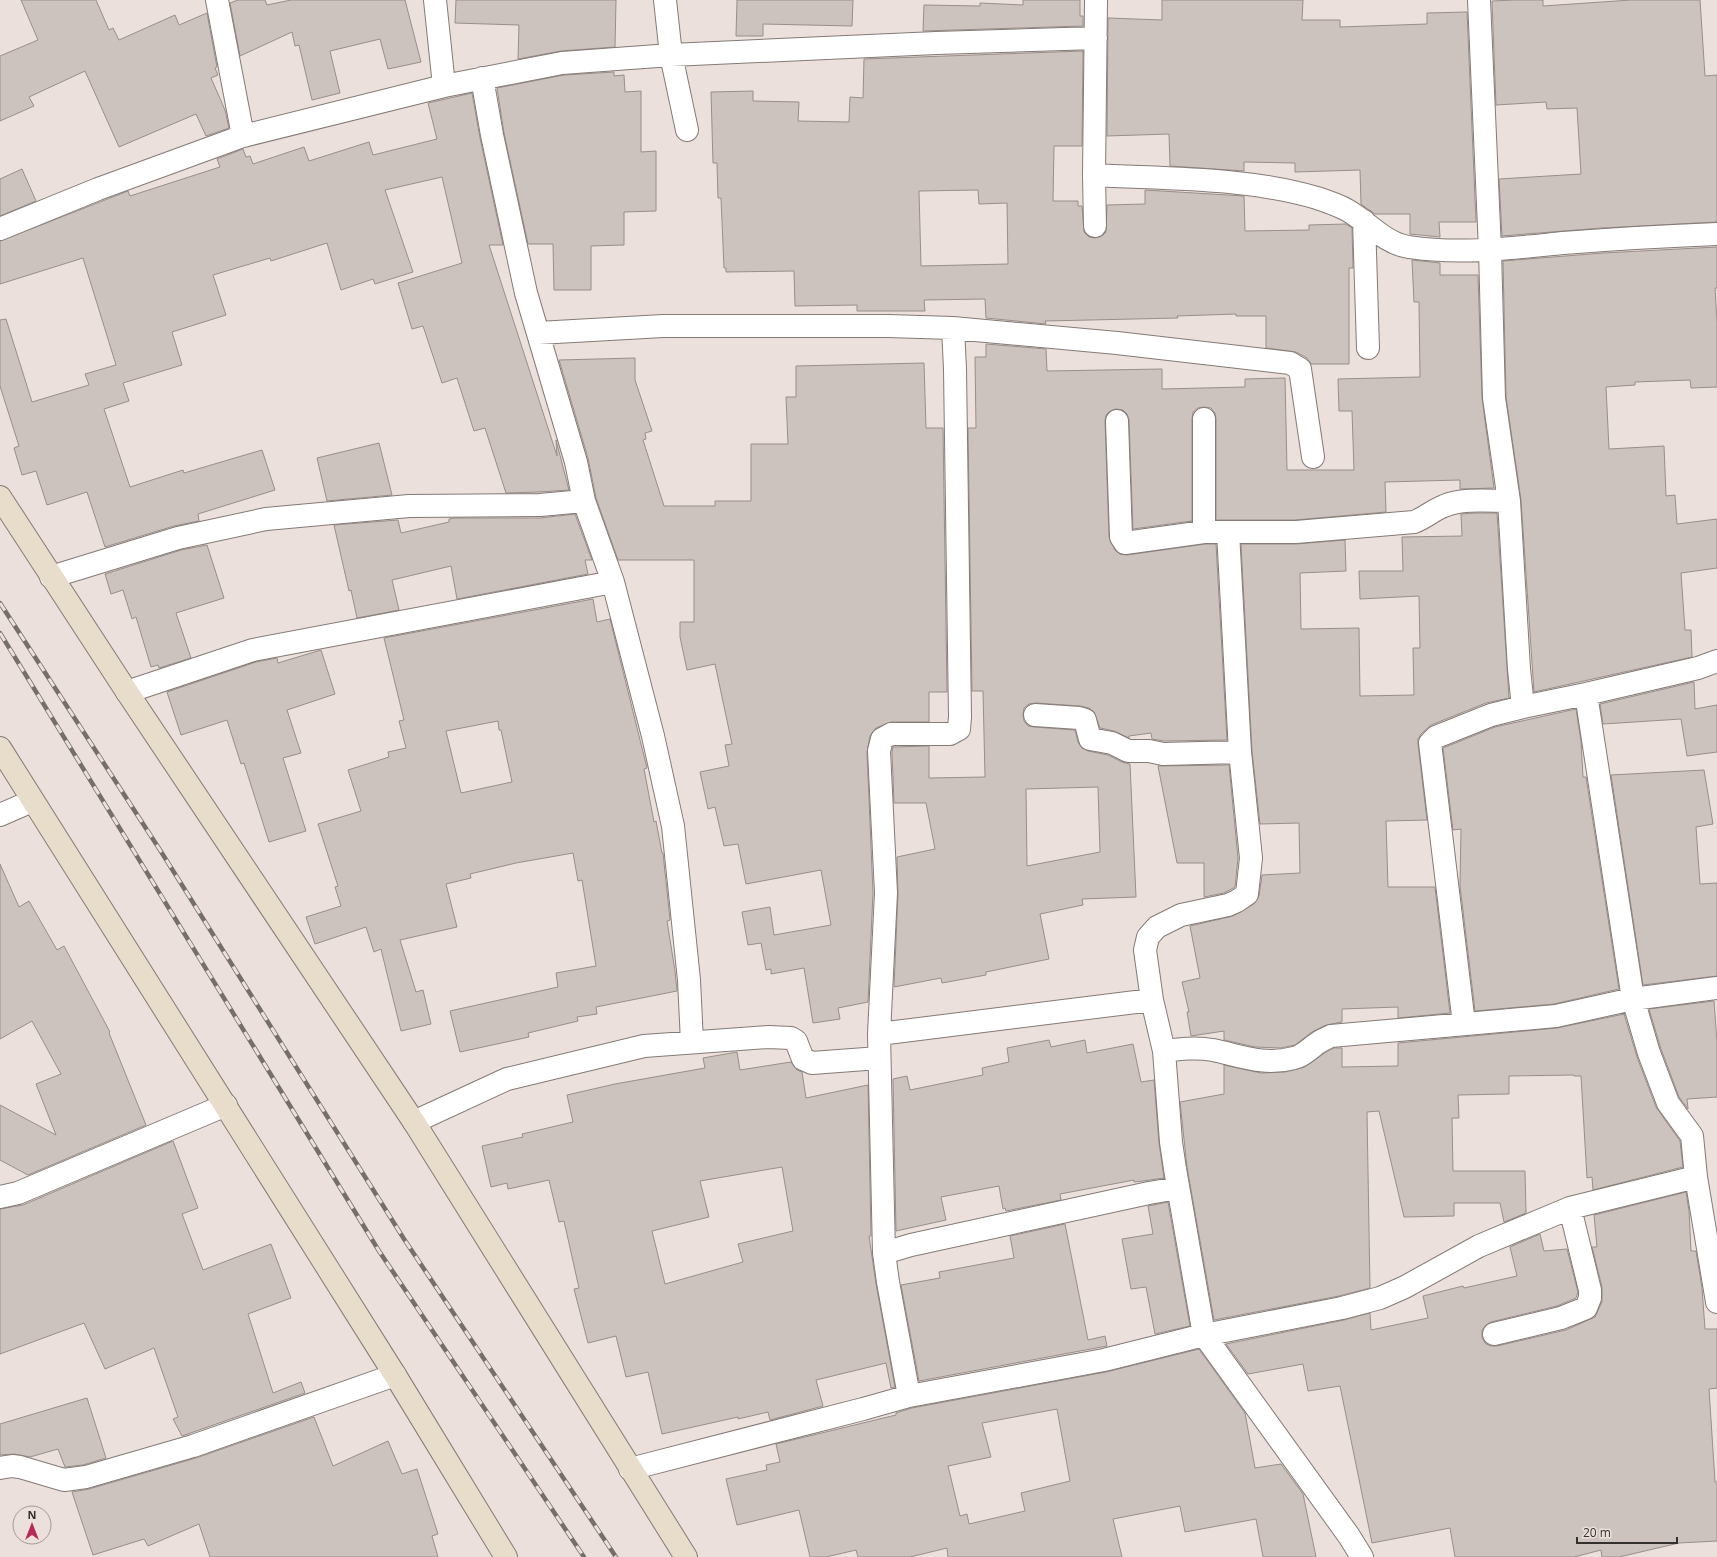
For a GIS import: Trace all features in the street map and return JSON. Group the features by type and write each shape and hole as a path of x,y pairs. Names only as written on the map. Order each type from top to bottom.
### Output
{"main road":[{"path":"0,497 127,692 414,1122 686,1557"},
{"path":"0,748 395,1375 506,1557"}],"street":[{"path":"217,0 243,136"},
{"path":"435,0 444,86"},
{"path":"665,0 671,56 687,130"},
{"path":"1095,226 1094,175 1096,0"},
{"path":"1479,0 1490,250 1494,398 1510,501 1519,669 1523,707"},
{"path":"0,229 98,189 243,136 444,86 562,63 936,43 1096,38"},
{"path":"482,78 492,135 526,293 576,462 584,501 613,582 651,728 674,826 689,980 692,1042"},
{"path":"1094,175 1248,184 1317,199 1346,209 1392,242 1407,247 1426,249 1490,250 1642,236 1717,234"},
{"path":"1364,221 1368,348"},
{"path":"538,333 663,326 888,326 953,328 1117,343 1290,363 1300,369 1313,457"},
{"path":"909,1396 884,1253 879,1034 886,893 879,751 882,738 891,734 950,734 959,729 955,369 953,328"},
{"path":"1204,419 1204,532"},
{"path":"1117,422 1121,536 1123,541 1131,543 1204,532 1296,532 1414,522 1424,518 1442,506 1452,504 1510,501"},
{"path":"51,577 178,538 266,519 409,506 540,505 584,501"},
{"path":"1228,532 1240,752 1251,858 1247,894 1228,905 1181,915 1157,927 1148,937 1145,950 1152,1000 1164,1051 1171,1142 1204,1335 1349,1536 1362,1557"},
{"path":"127,692 253,650 613,582"},
{"path":"1464,1024 1430,743 1436,737 1491,715 1698,668 1717,661"},
{"path":"1586,694 1633,999 1649,1053 1668,1103 1692,1136 1696,1177 1717,1302"},
{"path":"1035,715 1079,718 1085,720 1090,738 1112,744 1128,751 1149,751 1163,754 1240,752"},
{"path":"0,814 32,801"},
{"path":"1164,1051 1193,1048 1212,1050 1259,1061 1275,1061 1298,1057 1314,1044 1331,1036 1556,1016 1633,999 1717,988"},
{"path":"879,1034 1152,1000"},
{"path":"414,1122 507,1079 644,1046 786,1037 796,1041 803,1059 812,1063 879,1058"},
{"path":"0,1197 18,1193 226,1105"},
{"path":"630,1469 863,1410 909,1396 1104,1360 1204,1335 1342,1308 1380,1298 1405,1287 1479,1246 1570,1208 1696,1177"},
{"path":"884,1253 911,1245 1178,1188"},
{"path":"1494,1334 1561,1318 1586,1308 1590,1298 1590,1290 1570,1208"},
{"path":"0,1468 12,1466 20,1467 64,1480 86,1477 214,1439 395,1375"}],"building":[{"path":"21,0 96,0 109,30 113,28 119,40 175,15 179,25 207,13 217,67 215,68 218,75 211,78 225,110 229,128 206,136 196,114 119,147 85,71 29,97 34,106 0,121 0,56 38,40"},
{"path":"238,0 265,0 267,5 291,0 405,0 421,62 388,69 380,39 330,51 340,93 312,100 299,45 295,46 292,32 240,56 230,3"},
{"path":"456,0 616,0 615,47 561,51 518,59 519,25 455,23"},
{"path":"737,0 853,0 852,26 763,24 763,36 736,36"},
{"path":"1023,0 1080,0 1080,16 1083,16 1083,26 923,31 924,5 980,6 980,3 1023,5"},
{"path":"1162,0 1303,0 1302,20 1340,20 1340,27 1427,24 1427,13 1467,12 1476,222 1439,222 1440,237 1410,234 1410,214 1375,214 1361,204 1360,170 1295,172 1295,163 1244,162 1244,171 1170,166 1169,134 1107,136 1108,18 1162,20"},
{"path":"1543,0 1543,6 1631,0 1700,0 1705,76 1717,75 1717,222 1601,228 1502,236 1499,179 1581,174 1577,108 1547,109 1546,102 1496,105 1492,1"},
{"path":"1083,51 1082,146 1054,146 1053,201 1078,201 1078,206 1082,206 1084,232 1089,237 1095,238 1102,236 1106,232 1107,205 1145,204 1145,190 1244,196 1245,231 1309,230 1309,225 1346,224 1352,228 1353,268 1349,268 1349,364 1311,364 1307,358 1296,352 1266,348 1266,316 1236,316 1236,314 1177,316 1178,318 1045,321 1046,324 986,318 985,299 924,300 925,311 857,311 857,305 795,306 794,271 726,272 726,268 724,268 721,198 718,198 717,163 713,163 711,92 753,91 753,101 799,102 798,121 849,122 850,97 863,98 864,59","holes":["978,190 979,204 1007,203 1008,264 921,266 919,191"]},
{"path":"614,72 614,76 624,75 625,92 641,91 641,152 656,151 656,211 624,212 624,245 591,246 591,290 554,290 553,244 528,244 504,133 497,88 564,75"},
{"path":"472,93 503,245 489,245 557,456 556,440 569,490 506,493 485,428 474,431 457,378 442,383 423,326 412,329 398,283 462,263 442,177 385,190 413,272 375,284 373,279 341,290 327,243 271,261 270,258 213,275 226,315 172,332 182,365 123,383 129,401 104,409 130,487 183,470 184,473 262,450 275,490 198,514 199,521 174,526 105,547 87,492 47,505 36,471 22,475 14,448 19,446 0,386 0,320 6,319 32,402 89,385 85,374 116,365 83,258 0,284 0,241 128,191 130,196 220,167 217,159 243,149 246,157 250,156 253,164 304,147 309,161 369,142 373,155 437,139 428,103"},
{"path":"22,169 36,201 0,216 0,179"},
{"path":"1717,247 1717,288 1715,288 1717,322 1717,387 1691,388 1690,380 1635,382 1635,385 1606,387 1609,449 1664,446 1666,496 1675,495 1677,524 1717,519 1717,568 1681,573 1685,630 1691,630 1692,657 1534,692 1521,500 1506,397 1503,261 1603,253"},
{"path":"1412,260 1440,263 1440,275 1478,275 1482,398 1494,488 1460,489 1460,480 1385,482 1386,512 1295,520 1216,520 1216,419 1215,413 1211,408 1204,407 1198,408 1193,412 1192,419 1192,521 1133,529 1129,420 1127,414 1123,410 1116,409 1110,411 1106,415 1109,537 1115,550 1120,554 1127,555 1205,544 1216,544 1227,740 1164,741 1152,739 1151,733 1129,736 1129,738 1114,731 1100,728 1094,712 1089,708 1036,703 1029,704 1024,708 1023,715 1024,721 1028,726 1075,730 1078,742 1082,748 1088,751 1108,755 1130,764 1136,897 1082,899 1083,905 1040,914 1049,959 986,972 986,975 942,983 941,978 894,987 898,894 897,857 935,849 926,803 894,803 893,747 929,746 929,778 985,777 983,691 972,691 968,428 976,428 975,357 986,357 986,344 1046,349 1047,371 1162,369 1162,389 1245,387 1245,379 1285,378 1287,470 1354,470 1352,411 1339,411 1338,379 1420,377 1419,302 1414,302","holes":["1098,787 1100,852 1027,866 1026,789"]},
{"path":"635,358 635,380 652,431 645,433 646,439 643,440 664,506 715,506 715,501 751,501 751,444 788,444 786,397 796,397 796,366 924,363 926,428 943,428 947,692 929,692 929,722 891,722 876,728 870,736 867,752 873,893 868,1002 838,1008 840,1019 813,1023 804,968 771,974 771,969 766,970 761,943 748,945 742,912 770,907 774,935 831,925 821,870 746,884 738,844 724,846 715,807 708,809 700,772 729,766 725,745 732,744 715,664 687,670 680,637 680,622 694,622 694,560 618,560 596,498 588,458 559,360"},
{"path":"379,443 392,495 327,501 317,458"},
{"path":"1497,513 1509,698 1486,703 1431,725 1421,734 1418,739 1418,744 1427,820 1386,821 1388,887 1435,887 1450,1013 1398,1018 1398,1007 1342,1009 1342,1022 1326,1025 1312,1032 1295,1045 1281,1048 1255,1047 1224,1040 1224,1031 1191,1036 1187,1012 1189,1012 1182,982 1200,978 1190,926 1233,916 1254,904 1259,896 1262,875 1300,873 1299,823 1260,824 1252,751 1241,544 1296,544 1345,540 1346,571 1300,573 1301,629 1359,628 1360,696 1414,695 1413,648 1420,648 1419,596 1360,599 1359,571 1403,571 1402,537 1462,536 1461,514"},
{"path":"575,514 592,560 585,560 588,574 457,599 451,566 392,580 399,610 357,618 351,590 349,591 334,525 398,520 401,533 449,522 449,519 455,518 540,518"},
{"path":"207,545 224,598 176,613 191,658 159,668 158,665 151,667 136,617 132,619 123,590 111,594 105,574 181,550"},
{"path":"593,599 597,622 610,619 647,768 644,769 654,822 656,821 663,853 670,920 667,921 677,991 596,1007 597,1014 577,1017 578,1021 528,1033 529,1037 460,1052 450,1011 558,987 556,973 596,966 582,880 578,881 573,853 516,863 470,874 471,878 446,884 457,927 400,940 416,992 423,990 431,1024 401,1031 381,949 374,952 366,927 315,944 306,917 341,906 335,887 338,886 318,824 361,811 348,770 389,757 388,752 406,748 399,721 404,720 384,638","holes":["498,721 499,730 501,730 512,782 461,793 446,731"]},
{"path":"321,650 335,694 287,710 301,753 283,758 306,831 269,842 244,763 241,764 227,720 181,735 167,692 256,662 277,658 278,663"},
{"path":"1694,682 1695,709 1717,705 1717,752 1687,756 1681,719 1603,724 1600,704"},
{"path":"1576,709 1581,741 1583,777 1586,777 1619,989 1554,1004 1475,1011 1460,886 1461,829 1453,830 1443,748 1495,727"},
{"path":"1229,765 1238,858 1235,887 1224,893 1204,897 1204,863 1177,863 1158,766"},
{"path":"1704,770 1713,824 1696,827 1700,884 1717,883 1717,976 1643,985 1611,775"},
{"path":"0,864 19,907 29,901 57,950 64,946 110,1032 109,1033 146,1125 28,1175 0,1160 0,1105 56,1135 36,1084 61,1074 32,1021 0,1039"},
{"path":"1714,1001 1717,1042 1717,1097 1687,1099 1688,1109 1679,1097 1661,1049 1649,1009"},
{"path":"1624,1014 1637,1057 1656,1107 1680,1141 1683,1167 1593,1190 1592,1177 1587,1178 1581,1076 1509,1076 1509,1094 1458,1095 1459,1118 1452,1118 1453,1171 1525,1171 1526,1213 1504,1222 1500,1203 1454,1203 1454,1216 1404,1217 1379,1111 1367,1112 1370,1288 1339,1296 1214,1320 1187,1167 1180,1102 1224,1094 1224,1065 1261,1073 1285,1072 1305,1067 1326,1052 1334,1048 1342,1048 1342,1067 1398,1066 1398,1043 1557,1028"},
{"path":"1049,1040 1051,1047 1085,1040 1087,1053 1133,1044 1141,1082 1154,1080 1159,1143 1164,1178 1134,1182 1134,1180 1060,1194 1061,1200 1006,1211 1005,1208 1003,1209 999,1186 941,1197 946,1220 896,1231 893,1079 907,1076 910,1090 983,1075 982,1068 1009,1062 1007,1048"},
{"path":"737,1052 740,1070 791,1062 797,1070 802,1072 806,1098 868,1085 871,1236 869,1236 876,1284 895,1387 891,1388 886,1363 816,1380 823,1406 770,1420 768,1412 738,1419 738,1417 662,1434 648,1372 626,1377 616,1336 588,1343 574,1289 579,1288 564,1221 559,1222 549,1180 508,1189 507,1183 491,1187 482,1146 523,1137 522,1134 573,1122 567,1095 615,1084 705,1068 703,1058","holes":["782,1167 793,1231 738,1244 743,1262 665,1284 652,1231 709,1217 700,1181"]},
{"path":"173,1141 198,1208 182,1214 203,1270 271,1244 291,1298 248,1314 273,1393 301,1382 305,1393 182,1436 173,1419 178,1417 154,1348 105,1369 84,1323 0,1354 0,1209 23,1205"},
{"path":"1686,1192 1689,1211 1691,1251 1696,1251 1702,1288 1705,1329 1717,1329 1717,1388 1709,1389 1715,1482 1717,1482 1717,1541 1679,1543 1619,1557 1602,1557 1601,1550 1574,1557 1455,1557 1450,1528 1372,1543 1340,1386 1308,1391 1303,1364 1248,1374 1226,1344 1344,1320 1370,1313 1371,1330 1428,1318 1423,1296 1463,1286 1464,1288 1517,1276 1510,1247 1540,1234 1544,1251 1567,1249 1578,1292 1576,1298 1557,1306 1491,1322 1482,1330 1482,1337 1485,1343 1490,1346 1497,1346 1566,1330 1595,1317 1602,1302 1602,1287 1592,1247 1597,1247 1594,1215"},
{"path":"1168,1202 1190,1326 1155,1334 1146,1287 1131,1289 1122,1239 1153,1234 1148,1206"},
{"path":"1065,1224 1088,1340 1105,1336 1107,1346 919,1381 901,1285 940,1278 939,1272 1014,1258 1010,1236"},
{"path":"1199,1349 1245,1413 1255,1468 1281,1464 1303,1494 1316,1557 1263,1557 1256,1519 1185,1532 1180,1506 1113,1519 1122,1557 948,1557 947,1548 910,1557 858,1557 856,1550 826,1557 810,1557 799,1510 737,1525 726,1479 767,1470 766,1465 780,1462 776,1444 896,1415 896,1413 912,1408 1106,1372","holes":["1057,1409 1070,1481 1021,1493 1025,1511 969,1524 967,1514 960,1516 948,1466 991,1457 982,1423"]},
{"path":"87,1398 106,1458 83,1465 65,1467 58,1449 30,1457 14,1454 0,1455 0,1424"},
{"path":"314,1417 333,1466 388,1441 402,1474 417,1469 438,1534 432,1536 438,1557 210,1557 199,1524 148,1546 144,1539 93,1555 72,1492 89,1489 196,1458"}],"railway":[{"path":"0,603 160,850 404,1239 616,1557"},
{"path":"0,633 379,1251 584,1557"}]}
